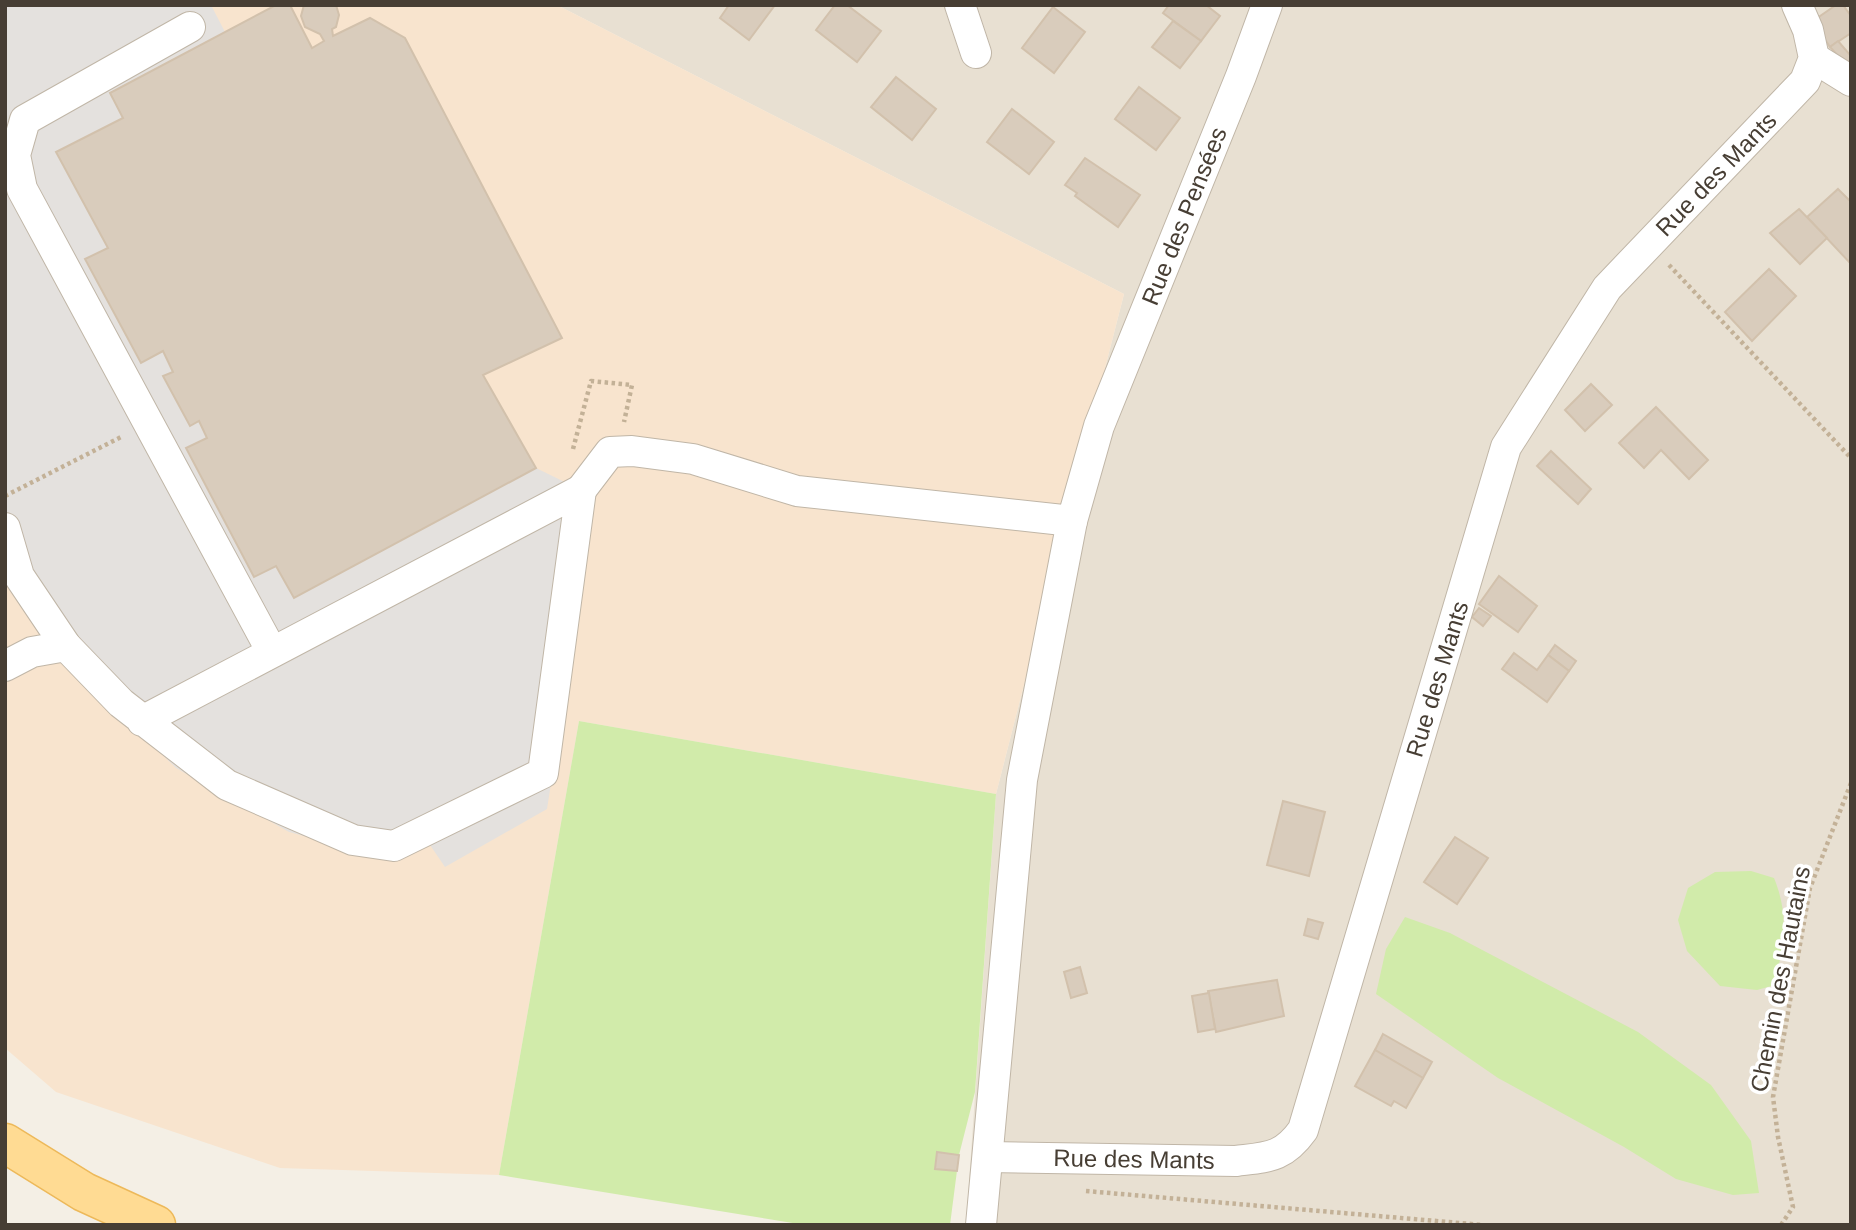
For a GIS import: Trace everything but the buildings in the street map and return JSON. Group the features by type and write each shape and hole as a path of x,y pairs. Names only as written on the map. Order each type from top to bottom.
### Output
{"main road":[{"path":"5,1143 84,1192 156,1225"}],"street":[{"path":"960,5 976,54"},
{"name":"Rue des Pensées","path":"981,1225 1022,780 1072,521 1099,426 1241,76 1267,5"},
{"path":"1797,5 1808,30 1814,58 1851,81"},
{"path":"190,27 25,120 15,155 14,194 272,652"},
{"name":"Rue des Mants","path":"988,1157 1236,1161 1272,1157 1291,1147 1303,1130 1506,447 1607,288 1805,81 1814,58"},
{"path":"142,721 581,490 610,452 632,451 693,459 797,491 1072,521"},
{"path":"5,528 12,575 66,646 142,721 227,785 353,840 394,846 542,773 581,490"},
{"path":"5,666 32,652 66,646"}],"path":[{"path":"1650,244 1851,458"},
{"name":"Chemin des Hautains","path":"1781,1225 1793,1207 1778,1137 1773,1097 1810,888 1851,783"},
{"path":"1082,1191 1483,1225"}],"shaded area":[{"path":"5,5 557,5 1124,294 996,794 579,721 499,1175 280,1168 56,1092 5,1048"},
{"path":"5,5 211,5 225,32 111,92 123,118 56,152 108,248 86,259 141,363 163,351 173,372 163,377 190,426 199,421 207,438 186,449 254,577 276,566 294,597 536,468 581,490 594,511 547,809 445,867 430,845 399,861 289,832 176,768 79,674 5,573"},
{"path":"557,5 1851,5 1851,1225 966,1225 996,794 1124,294"}],"green space":[{"path":"579,721 996,794 975,1092 959,1155 950,1225 805,1225 499,1175"},
{"path":"1751,871 1774,878 1782,906 1784,931 1775,985 1757,990 1720,986 1687,951 1678,920 1688,888 1715,872"},
{"path":"1405,917 1450,933 1638,1032 1711,1085 1751,1141 1759,1193 1733,1195 1676,1179 1624,1147 1498,1078 1376,994 1386,949"}]}
